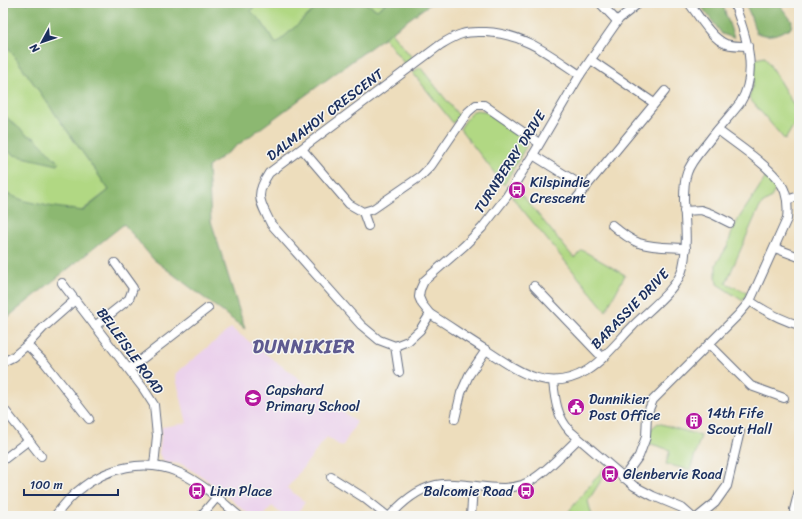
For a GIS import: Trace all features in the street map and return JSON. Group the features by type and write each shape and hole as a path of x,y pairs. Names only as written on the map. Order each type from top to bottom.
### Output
{"street":[{"path":"600,3 617,21"},
{"name":"TURNBERRY DRIVE","path":"486,350 430,314 422,304 419,297 420,290 424,281 482,228 507,196 580,75 617,21 639,3"},
{"path":"689,3 718,39 724,43 748,46"},
{"name":"BARASSIE DRIVE","path":"486,350 526,375 553,381 576,376 594,365 676,283 681,275 686,248 684,192 686,173 696,157 740,102 745,90 750,65 748,46 734,3"},
{"name":"DALMAHOY CRESCENT","path":"395,346 379,340 361,325 270,224 262,206 259,193 262,184 269,173 440,45 463,33 493,33 518,38 537,46 580,75"},
{"path":"591,60 654,104"},
{"path":"576,199 664,91"},
{"path":"362,212 373,209 421,176 431,166 468,112 476,105 484,105 539,143"},
{"path":"623,478 639,456 646,437 647,414 653,400 750,301 787,219 788,205 786,192 777,177 718,130"},
{"path":"302,149 349,204 362,212 368,226"},
{"path":"533,155 586,188"},
{"path":"787,200 799,196"},
{"path":"684,211 701,210 730,223"},
{"path":"612,226 639,243 686,248"},
{"path":"775,248 799,257"},
{"path":"95,326 128,299 133,288 115,263"},
{"name":"BELLEISLE ROAD","path":"62,283 129,369 154,405 157,436 154,466"},
{"path":"534,286 602,357"},
{"path":"3,362 13,357 27,345 43,328 75,300"},
{"path":"750,301 769,314 799,325"},
{"path":"129,369 208,308"},
{"path":"399,372 395,346 408,341 420,330 430,314"},
{"path":"708,344 751,386 784,398"},
{"path":"27,345 45,363 89,419"},
{"path":"455,419 462,393 469,375 486,350"},
{"path":"553,381 555,400 562,421 578,439 623,478 643,491 682,508 692,516"},
{"path":"3,408 41,456"},
{"path":"699,516 715,503 727,486 740,431"},
{"path":"331,477 363,497 388,516 418,491 443,484 503,488 523,485 542,473 578,439"},
{"path":"3,460 29,440"},
{"path":"55,516 77,492 98,477 115,470 128,467 154,466 166,468 194,480 239,516"},
{"path":"471,516 473,486"},
{"path":"795,516 794,510 799,490"},
{"path":"201,516 217,497"}],"shaded area":[{"name":"Capshard Primary School","path":"231,328 357,422 342,447 327,437 287,488 305,502 296,516 284,516 272,506 264,516 251,516 203,477 181,464 165,462 159,454 162,427 187,423 175,374"}],"green space":[{"path":"3,3 256,3 251,11 261,21 276,44 315,9 309,3 366,3 377,10 386,3 431,3 208,167 211,221 245,329 153,259 124,224 3,321 3,192 25,201 83,211 109,190 3,40"},
{"path":"256,3 309,3 315,9 276,44 261,21 251,11"},
{"path":"366,3 386,3 377,10"},
{"path":"699,3 722,3 734,38 722,34"},
{"path":"745,3 778,3 792,21 791,28 778,34 766,35 756,33"},
{"path":"391,32 415,61 407,67 384,37"},
{"path":"3,40 109,190 3,271"},
{"path":"765,57 799,114 785,140 749,98 754,79 755,59"},
{"path":"420,67 459,116 453,123 413,73"},
{"path":"477,110 484,111 528,138 527,145 504,185 460,129 471,112"},
{"path":"3,114 27,135 35,138 59,163 58,165 14,155 3,148"},
{"path":"768,174 778,185 770,199 762,204 757,212 726,283 747,293 743,301 717,284 716,264 727,247 739,218"},
{"path":"517,189 574,258 582,250 625,275 606,311 512,197"},
{"path":"658,423 701,436 690,470 666,464 670,450 648,443 651,429"},
{"path":"604,468 607,471 588,501 592,516 565,516"}],"place":[{"name":"Kilspindie Crescent","path":"517,190"},
{"name":"Capshard Primary School","path":"253,398"},
{"name":"Dunnikier Post Office","path":"576,407"},
{"name":"14th Fife Scout Hall","path":"694,421"},
{"name":"Glenbervie Road","path":"610,474"},
{"name":"Linn Place","path":"197,491"},
{"name":"Balcomie Road","path":"526,491"}],"district":[{"name":"DUNNIKIER","path":"304,347"}]}
